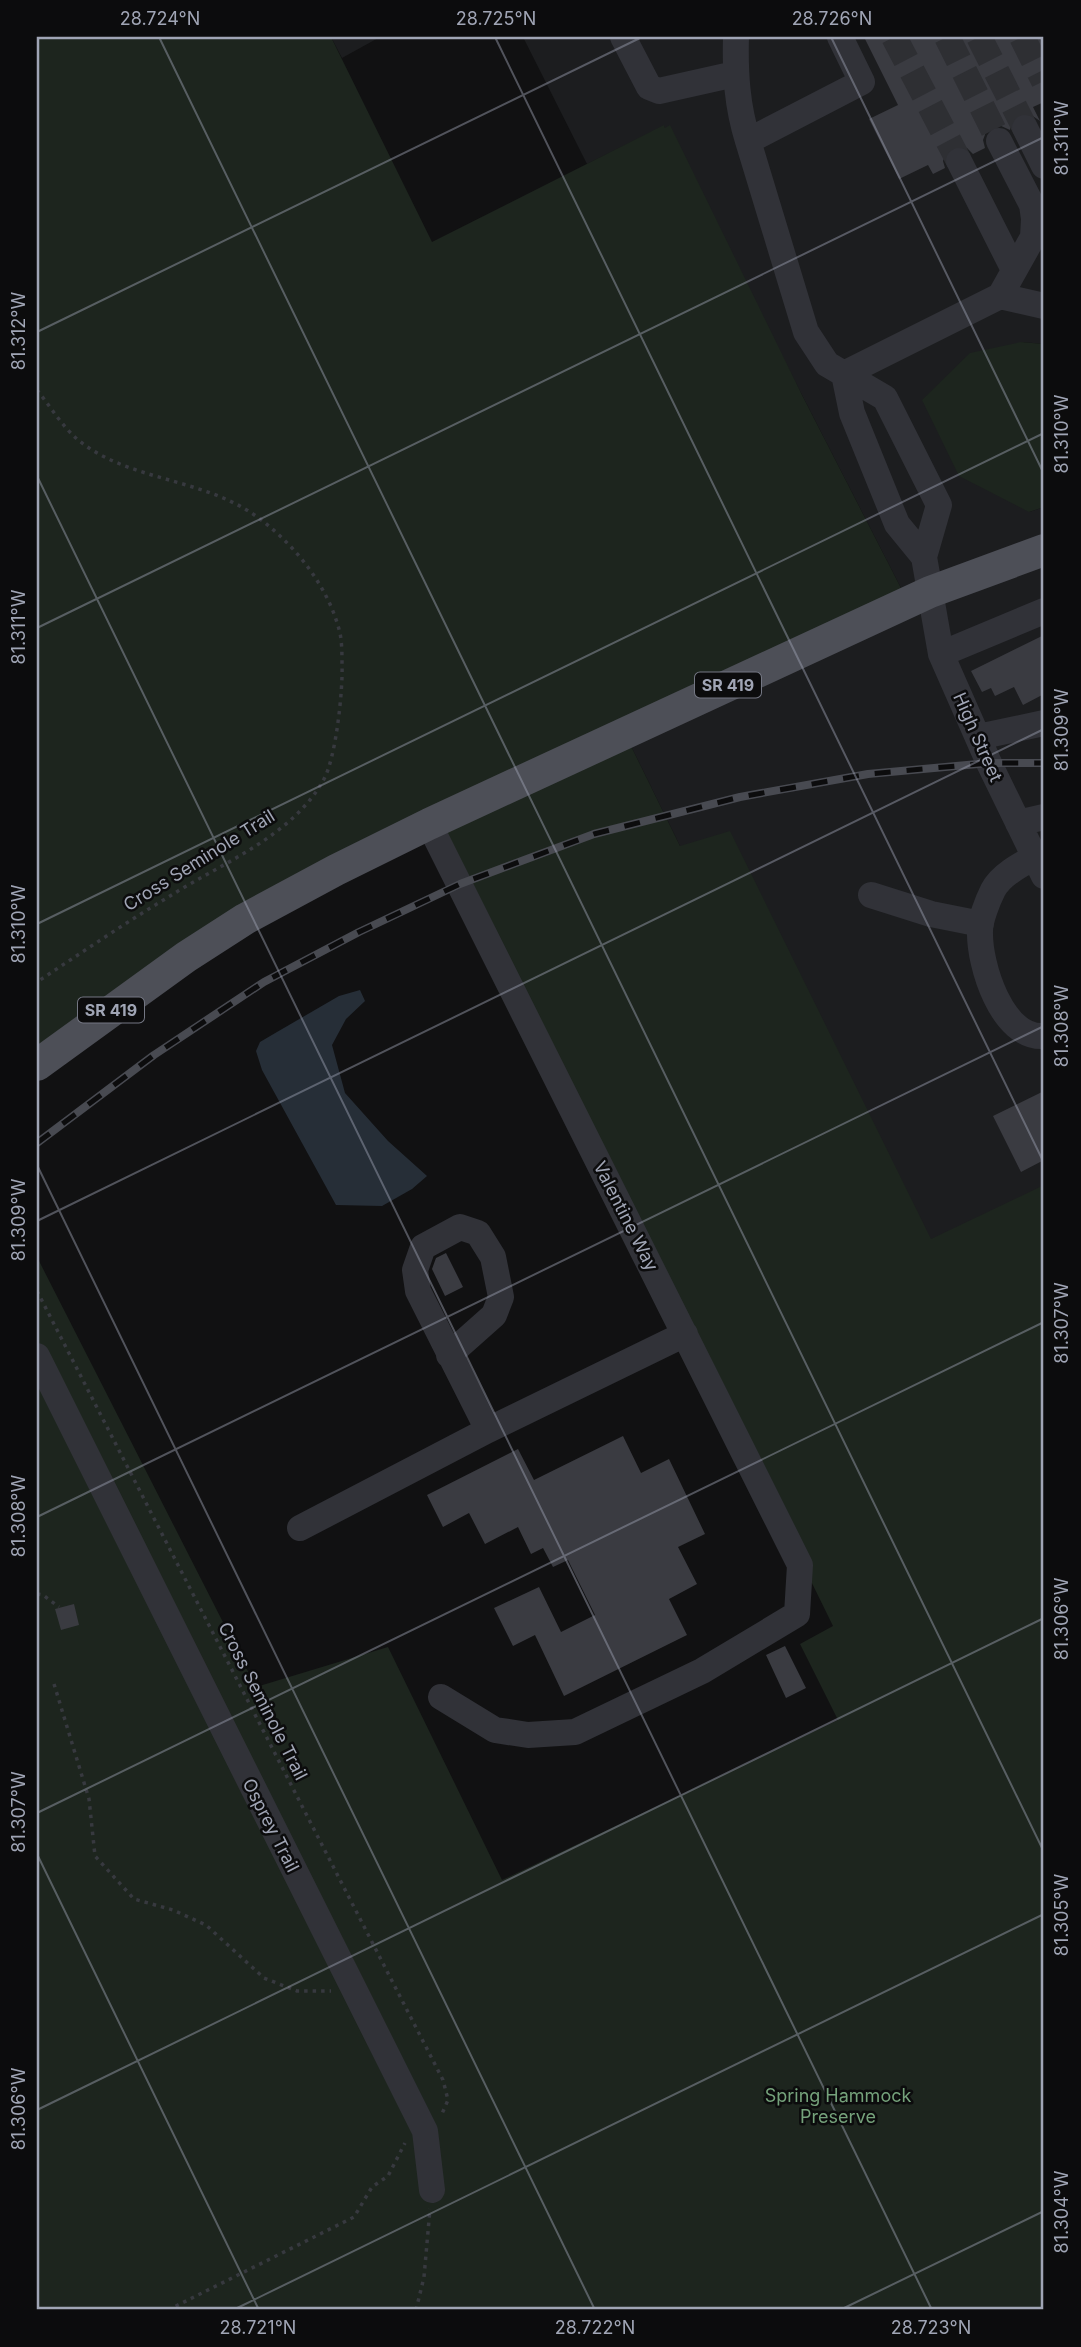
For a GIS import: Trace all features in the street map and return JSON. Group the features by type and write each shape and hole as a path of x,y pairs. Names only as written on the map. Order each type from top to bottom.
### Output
{"main road":[{"name":"SR 419","path":"37,1065 186,957 245,919 336,870 429,824 930,592 1044,550"}],"street":[{"path":"623,37 649,87 659,91 735,74"},
{"path":"736,37 735,74 740,116 806,332 827,364 885,398 939,505 924,557"},
{"path":"748,141 862,82 840,37"},
{"path":"1026,128 1044,166"},
{"path":"999,141 1032,205 1034,219 1033,237 1000,296"},
{"path":"959,161 1014,270"},
{"path":"844,374 1000,296 1042,300"},
{"path":"844,374 852,413 897,524 924,557"},
{"name":"High Street","path":"924,557 941,654 1040,866"},
{"path":"941,654 1044,611"},
{"path":"978,737 1044,723"},
{"path":"1018,823 1044,817"},
{"name":"Valentine Way","path":"429,824 800,1565 797,1614 702,1671 575,1732 528,1735 495,1730 441,1697"},
{"path":"1040,866 1016,867 994,888 979,929 984,968 1000,1008 1023,1032 1044,1036"},
{"path":"871,895 931,914 981,924"},
{"path":"300,1528 488,1430 685,1334"},
{"path":"449,1355 488,1430"},
{"name":"Osprey Trail","path":"37,1356 425,2131 432,2190"}],"path":[{"name":"Cross Seminole Trail","path":"37,390 76,438 100,454 134,469 220,495 259,518 290,544 315,576 333,611 341,636 343,677 332,754 325,778 309,801 283,825 249,849 161,901 37,982"},
{"name":"Cross Seminole Trail","path":"37,1291 443,2080 448,2101 440,2120"},
{"path":"37,1594 43,1595 59,1607"},
{"path":"54,1684 89,1799 95,1856 134,1899 173,1910 206,1926 264,1978 297,1991 337,1991 357,1996"},
{"path":"168,2310 354,2217 372,2187 388,2176 402,2145 413,2138"},
{"path":"416,2310 424,2277 432,2190"}],"shaded area":[{"path":"331,37 380,37 342,58"},
{"path":"523,37 1044,37 1044,344 1021,342 1029,512 1044,507 1044,540 903,592 664,126 587,164"},
{"path":"1044,560 1044,1191 883,1260 629,742 919,606"},
{"path":"360,990 365,1001 346,1019 332,1045 345,1093 388,1141 427,1176 412,1189 382,1206 336,1205 262,1070 256,1051 260,1042 277,1032 339,996"}],"green space":[{"path":"37,37 331,37 432,242 664,125 665,128 670,125 803,397 903,592 425,815 37,1053"},
{"path":"1021,342 1044,344 1044,507 1029,512 959,476 922,400 970,353"},
{"name":"Spring Hammock Preserve","path":"629,742 680,846 730,831 931,1239 1044,1185 1044,2310 37,2310 37,1257 256,1687 388,1647 502,1880 838,1720 800,1644 833,1626 681,1316 434,832"}],"building":[{"path":"864,37 1044,37 1044,102 1033,107 1040,121 1027,112 1019,114 1012,120 1010,130 999,125 986,132 983,140 985,148 973,154 959,145 953,147 946,153 943,161 945,168 933,174 928,165 899,179 869,119 898,105"},
{"path":"1044,635 1044,694 1023,705 1014,687 995,696 991,688 982,692 971,671"},
{"path":"1044,1091 1044,1160 1021,1172 993,1116"},
{"path":"446,1253 463,1287 445,1296 432,1269 436,1258"},
{"path":"623,1436 641,1473 669,1459 705,1534 678,1547 697,1584 669,1599 687,1635 564,1696 535,1635 513,1646 494,1608 539,1587 561,1632 595,1615 568,1560 553,1567 543,1548 531,1554 518,1527 485,1544 469,1513 443,1527 427,1495 518,1449 534,1480"},
{"path":"74,1604 79,1625 61,1630 55,1609"},
{"path":"785,1646 806,1688 786,1698 766,1655"}],"tunnel":[{"path":"894,37 959,161"},
{"path":"947,37 999,141"},
{"path":"979,37 1025,128"},
{"path":"1022,37 1044,81"}],"railway":[{"path":"37,1143 154,1055 264,982 359,932 460,884 594,834 740,797 868,774 989,763 1044,763"}]}
